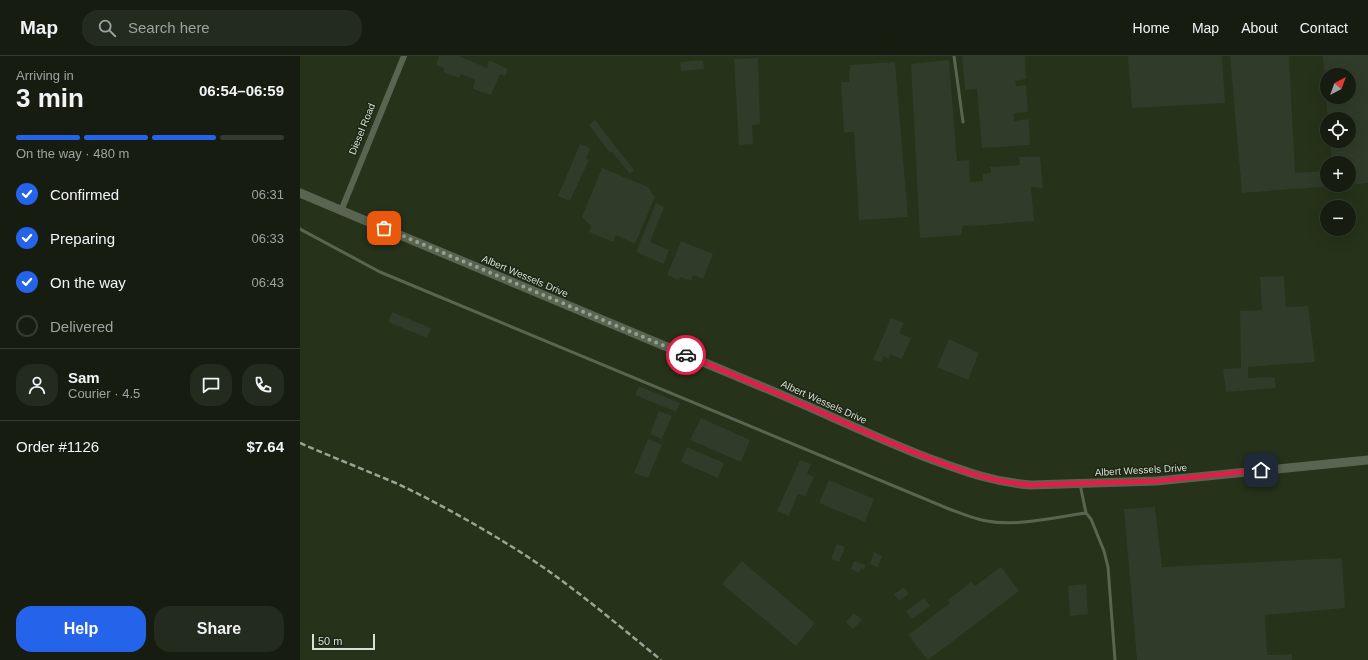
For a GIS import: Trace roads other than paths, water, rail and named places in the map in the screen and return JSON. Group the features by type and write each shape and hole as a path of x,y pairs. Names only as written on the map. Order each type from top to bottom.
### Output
{"street":[{"name":"Diesel Road","path":"341,211 404,56"},
{"name":"Albert Wessels Drive","path":"300,193 756,384 888,442 990,480 1010,484 1031,485 1157,481 1368,460"}],"lane":[{"path":"954,56 963,122"},
{"path":"300,229 380,272 949,509 987,521 1004,523 1016,523 1086,513"},
{"path":"1080,484 1086,513 1091,519 1104,551 1108,567 1115,660"}],"railway":[{"path":"300,443 398,484 500,539 553,574 661,660"}]}
